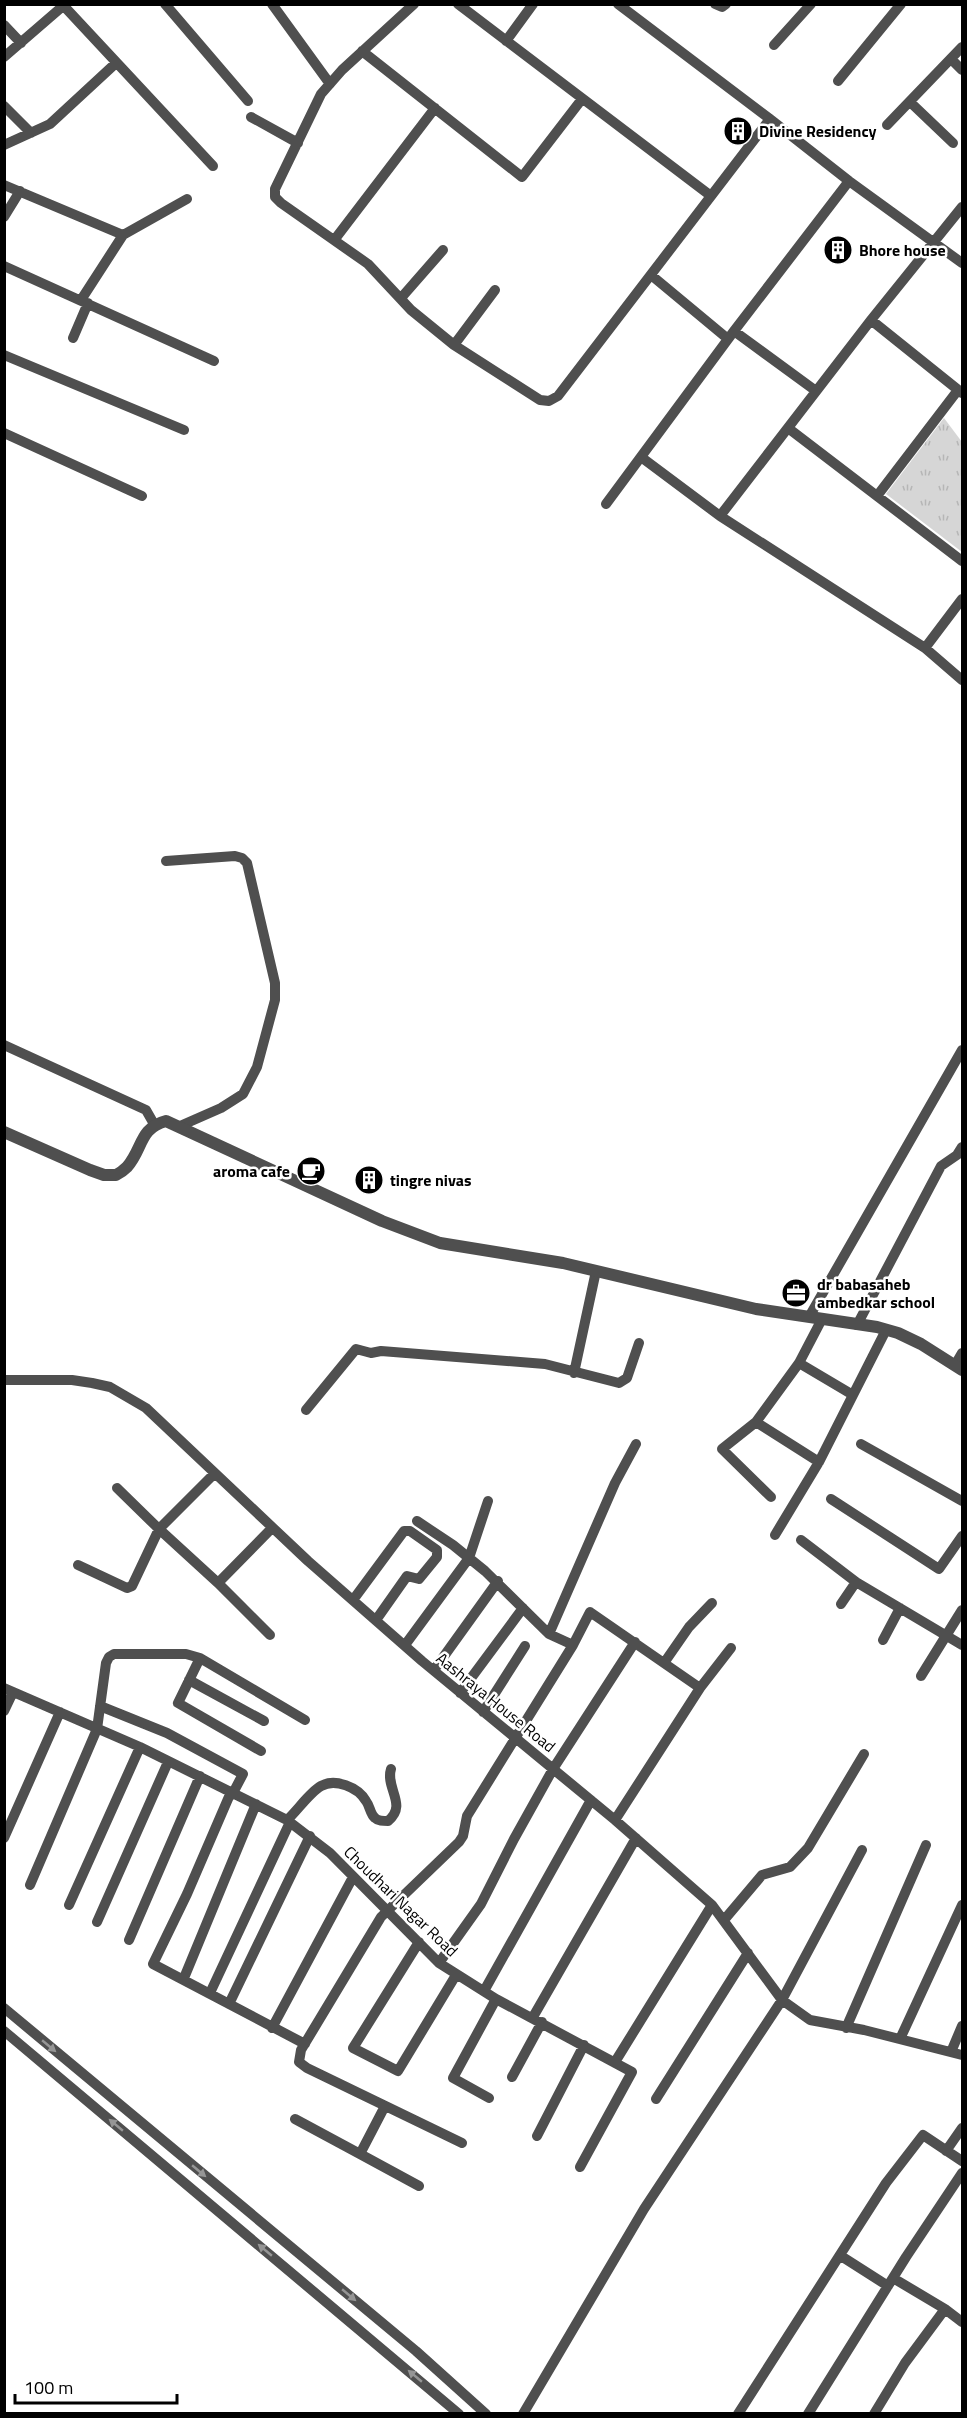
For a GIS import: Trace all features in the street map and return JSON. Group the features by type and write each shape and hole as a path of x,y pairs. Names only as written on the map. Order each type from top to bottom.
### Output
{"street":[{"path":"165,4 248,101"},
{"path":"272,4 330,84"},
{"path":"414,4 362,51 321,94 275,189 275,197 379,273 424,322 454,345 540,400 549,401 558,396 770,119"},
{"path":"458,4 711,196"},
{"path":"506,41 533,4"},
{"path":"618,4 849,182 963,263"},
{"path":"715,4 722,7 726,4"},
{"path":"774,45 811,4"},
{"path":"838,81 901,4"},
{"path":"4,57 63,5 213,166"},
{"path":"4,25 21,43"},
{"path":"887,125 963,47"},
{"path":"362,51 522,177 582,99"},
{"path":"951,59 963,70"},
{"path":"4,144 50,124 116,63"},
{"path":"910,102 954,143"},
{"path":"4,106 31,133"},
{"path":"335,239 435,108"},
{"path":"250,117 298,143"},
{"path":"606,504 731,335 849,182"},
{"path":"4,184 123,235"},
{"path":"4,217 20,191"},
{"path":"73,338 85,302 123,235 187,199"},
{"path":"720,516 871,320 963,207"},
{"path":"401,298 443,250"},
{"path":"4,266 214,361"},
{"path":"651,275 731,335 816,391"},
{"path":"454,345 495,290"},
{"path":"871,320 960,392 877,496"},
{"path":"4,355 184,430"},
{"path":"788,428 963,561"},
{"path":"4,433 142,496"},
{"path":"640,457 720,516 925,648 963,680"},
{"path":"925,648 963,599"},
{"path":"166,861 235,856 247,863 276,991 257,1067 243,1094 221,1108 180,1126"},
{"path":"4,1046 146,1110 154,1124"},
{"path":"771,1497 722,1449 756,1422 799,1363 815,1318 962,1052"},
{"path":"4,1132 90,1170 104,1175 116,1175 128,1166 145,1134 154,1124 166,1121 382,1221 440,1243 563,1263 724,1303 886,1330 921,1344 959,1367 963,1353"},
{"path":"857,1325 941,1166 957,1155 963,1147"},
{"path":"574,1373 596,1271"},
{"path":"775,1535 819,1462 886,1330"},
{"path":"306,1410 356,1348 371,1353 381,1351 545,1364 613,1383 624,1382 630,1372 639,1343"},
{"path":"799,1363 853,1395"},
{"name":"Aashraya House Road","path":"4,1380 72,1380 110,1387 146,1408 271,1529 460,1693 615,1820 712,1905 782,2000 810,2020 963,2055"},
{"path":"756,1422 819,1462"},
{"path":"549,1634 615,1483 636,1444"},
{"path":"861,1444 963,1501"},
{"path":"78,1565 131,1588 159,1529 214,1474"},
{"path":"117,1488 270,1635"},
{"path":"831,1499 939,1569 963,1536"},
{"path":"405,1645 469,1558 488,1501"},
{"path":"417,1521 498,1581 549,1634 573,1645"},
{"path":"218,1583 271,1529"},
{"path":"353,1600 404,1531 410,1531 437,1550 437,1557 419,1579 407,1576 376,1620"},
{"path":"801,1540 856,1582 963,1645"},
{"path":"434,1670 498,1581"},
{"path":"841,1604 856,1582"},
{"path":"664,1663 688,1627 712,1603"},
{"path":"460,1693 523,1608"},
{"path":"883,1640 900,1608"},
{"path":"921,1676 963,1610"},
{"path":"462,2143 299,2062 298,2056 381,1917 463,1836 467,1816 573,1645 590,1612 700,1688"},
{"path":"439,1963 481,1904 553,1769 635,1642"},
{"path":"483,1712 525,1646"},
{"path":"615,1820 700,1688 731,1647"},
{"path":"30,1885 97,1729 106,1664 114,1654 186,1654 200,1658 305,1720"},
{"path":"200,1658 178,1704 261,1751"},
{"path":"189,1680 264,1721"},
{"path":"4,1711 9,1690"},
{"name":"Choudhari Nagar Road","path":"9,1690 200,1776 289,1821 310,1836 354,1877 439,1963 496,1999 615,2062"},
{"path":"100,1706 167,1733 243,1774 232,1792 153,1964 184,1978 305,2044"},
{"path":"4,1838 60,1712"},
{"path":"69,1905 140,1748"},
{"path":"724,1920 762,1875 790,1867 808,1848 864,1754"},
{"path":"96,1922 168,1762"},
{"path":"210,1993 289,1821 317,1788 335,1782 351,1787 360,1793 374,1818 388,1821 396,1810 397,1802 389,1780 391,1769"},
{"path":"129,1940 200,1776"},
{"path":"484,1990 591,1800"},
{"path":"184,1978 256,1804"},
{"path":"229,2004 310,1836"},
{"path":"512,2077 538,2020 636,1838"},
{"path":"846,2028 926,1845"},
{"path":"523,2414 644,2209 782,2000 862,1850"},
{"path":"272,2028 354,1877"},
{"path":"580,2167 632,2072 615,2062 712,1905"},
{"path":"900,2039 963,1905"},
{"path":"419,1942 353,2048 398,2071 456,1974"},
{"path":"656,2099 748,1953"},
{"path":"489,2098 453,2078 496,1999"},
{"path":"4,2008 424,2358 486,2414"},
{"path":"951,2052 963,2026"},
{"path":"4,2031 459,2414"},
{"path":"537,2136 584,2045"},
{"path":"360,2154 385,2106"},
{"path":"295,2119 419,2186"},
{"path":"946,2151 963,2128"},
{"path":"740,2413 886,2183 923,2135 963,2161"},
{"path":"808,2414 963,2173"},
{"path":"841,2256 945,2309 963,2322"},
{"path":"874,2414 905,2363 945,2309"}],"green space":[{"path":"944,418 962,442 962,552 886,494"}],"place":[{"name":"Divine Residency","path":"738,131"},
{"name":"Bhore house","path":"838,250"},
{"name":"aroma cafe","path":"311,1171"},
{"name":"tingre nivas","path":"369,1180"},
{"name":"dr babasaheb ambedkar school","path":"796,1293"}]}
